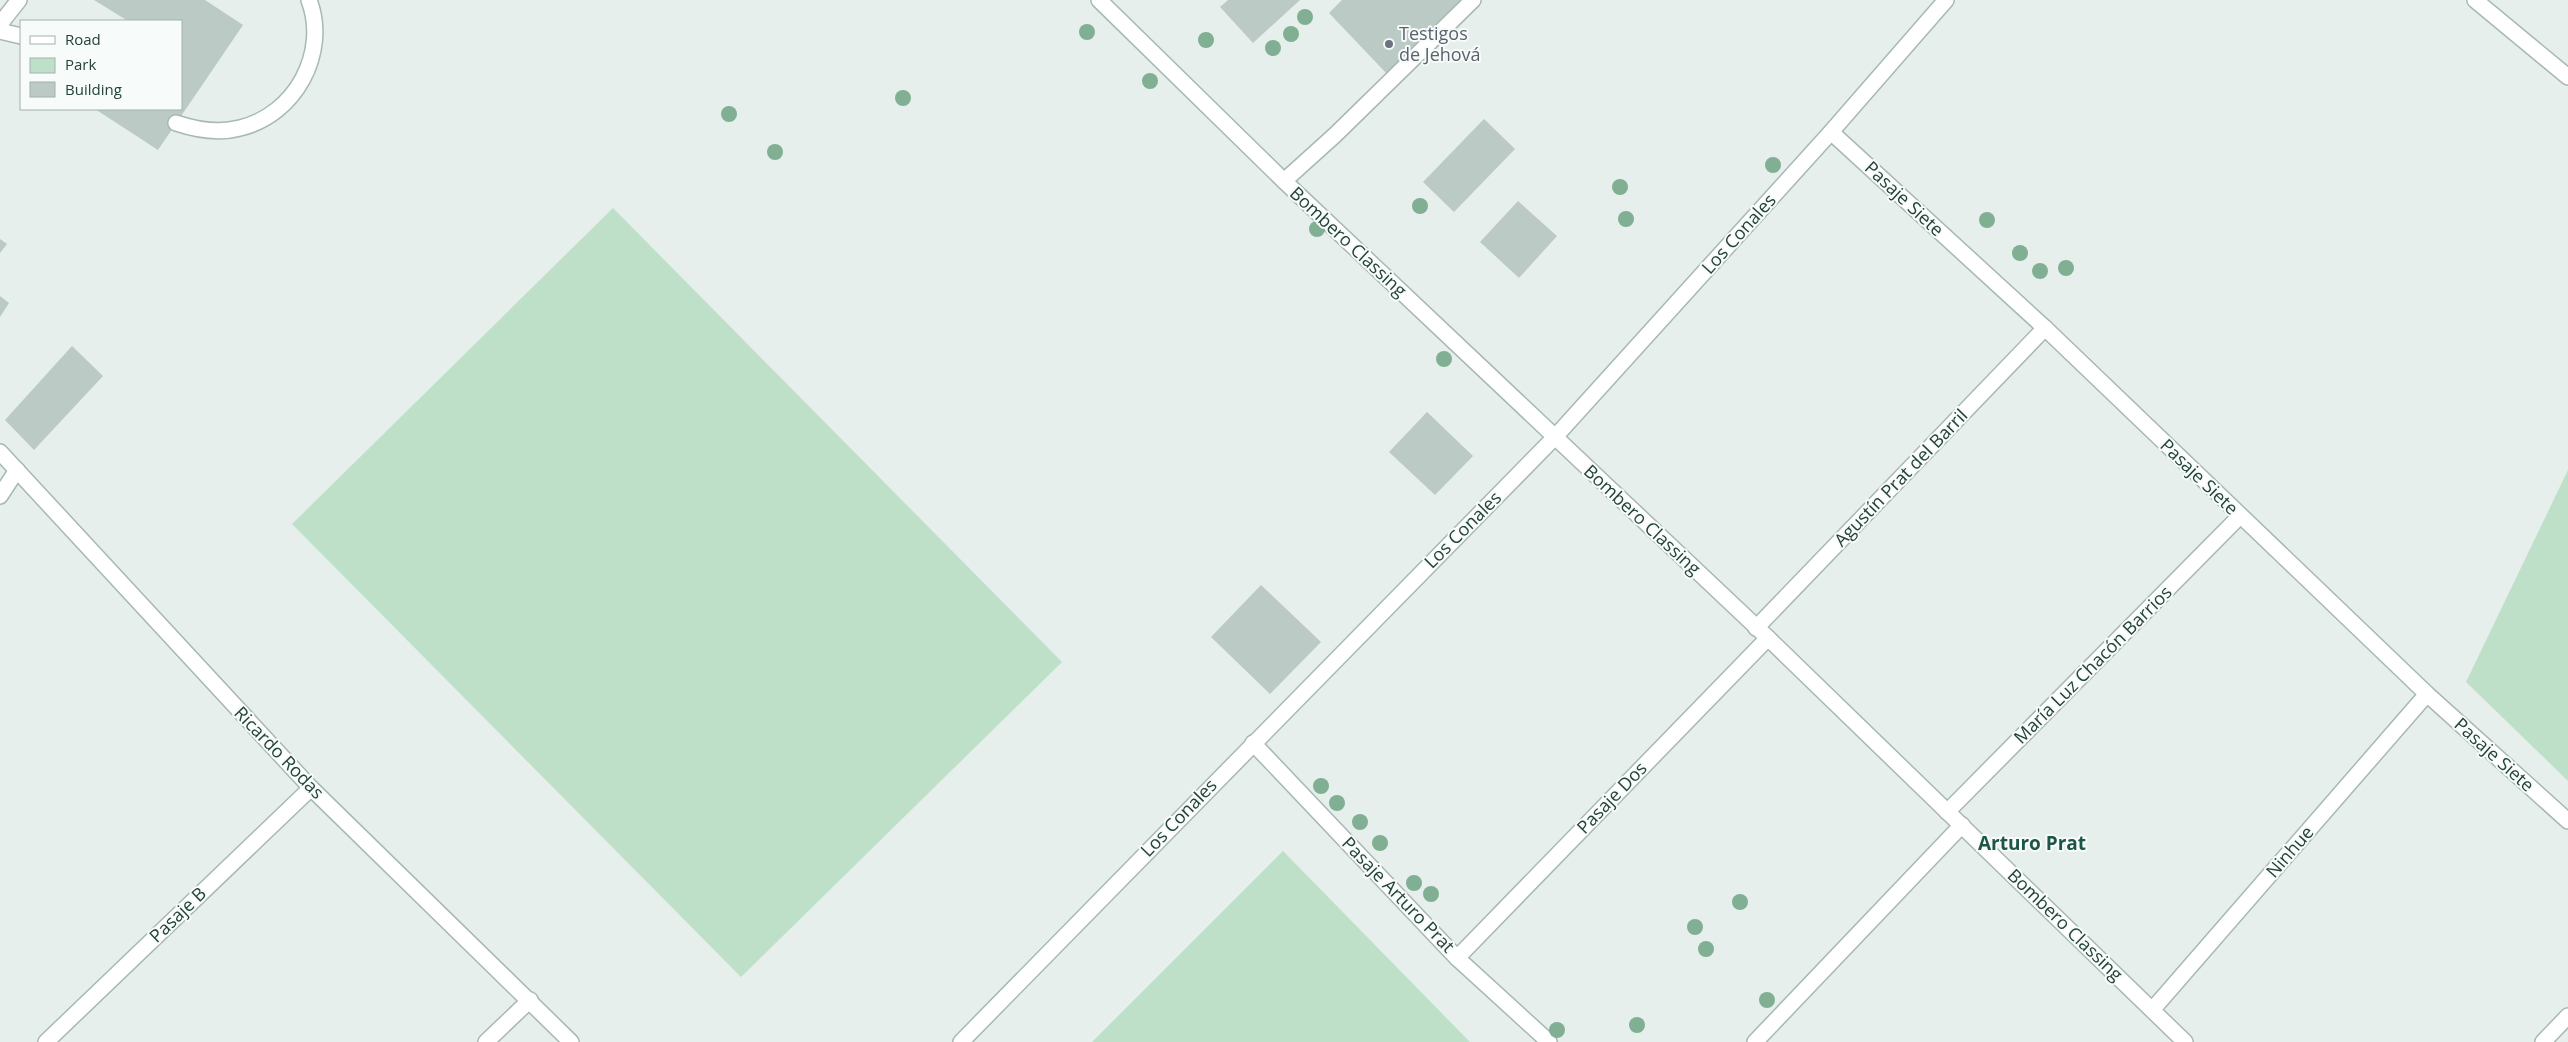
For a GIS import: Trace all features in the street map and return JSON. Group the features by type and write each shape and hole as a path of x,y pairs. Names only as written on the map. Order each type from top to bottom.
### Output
{"street":[{"path":"0,24 18,0"},
{"path":"176,123 197,130 219,131 240,128 261,121 279,109 294,93 306,75 313,53 315,30 309,0"},
{"name":"Bombero Classing","path":"1099,0 1284,181 1762,633 2185,1042"},
{"path":"1284,181 1336,135 1474,0"},
{"name":"Los Conales","path":"961,1042 1554,437 1831,132 1946,0"},
{"path":"2475,0 2568,77"},
{"path":"0,31 20,36"},
{"name":"Pasaje Siete","path":"1831,132 2045,328 2239,517 2427,694 2568,821"},
{"name":"Agustín Prat del Barril","path":"1762,633 2045,328"},
{"name":"Ricardo Rodas","path":"0,452 311,788 571,1042"},
{"path":"0,496 16,470"},
{"name":"María Luz Chacón Barrios","path":"1947,812 2239,517"},
{"name":"Pasaje Dos","path":"1457,958 1762,633"},
{"name":"Ninhue","path":"2153,1009 2427,694"},
{"name":"Pasaje Arturo Prat","path":"1253,742 1457,958 1549,1042"},
{"name":"Pasaje B","path":"46,1042 311,788"},
{"path":"1755,1042 1962,825"},
{"path":"486,1042 530,1000"},
{"path":"2543,1042 2568,1016"}],"green space":[{"path":"613,208 1062,662 741,977 292,524"},
{"path":"2568,470 2568,781 2466,682"},
{"path":"1283,851 1470,1042 1092,1042"}],"building":[{"path":"94,0 205,0 243,25 158,150 97,110 182,110 182,20 126,20"},
{"path":"1228,0 1300,0 1253,43 1220,7"},
{"name":"Testigos de Jehová","path":"1342,0 1463,0 1388,75 1329,13"},
{"path":"1484,119 1515,149 1454,212 1423,182"},
{"path":"1518,201 1557,236 1519,278 1480,242"},
{"path":"0,239 7,244 0,253"},
{"path":"0,296 9,303 0,317"},
{"path":"72,346 103,376 34,450 5,420"},
{"path":"1427,412 1473,456 1435,495 1389,452"},
{"path":"1261,585 1321,642 1270,694 1211,637"}],"place":[{"name":"Testigos de Jehová","path":"1389,44"}],"district":[{"name":"Arturo Prat","path":"2032,843"}]}
